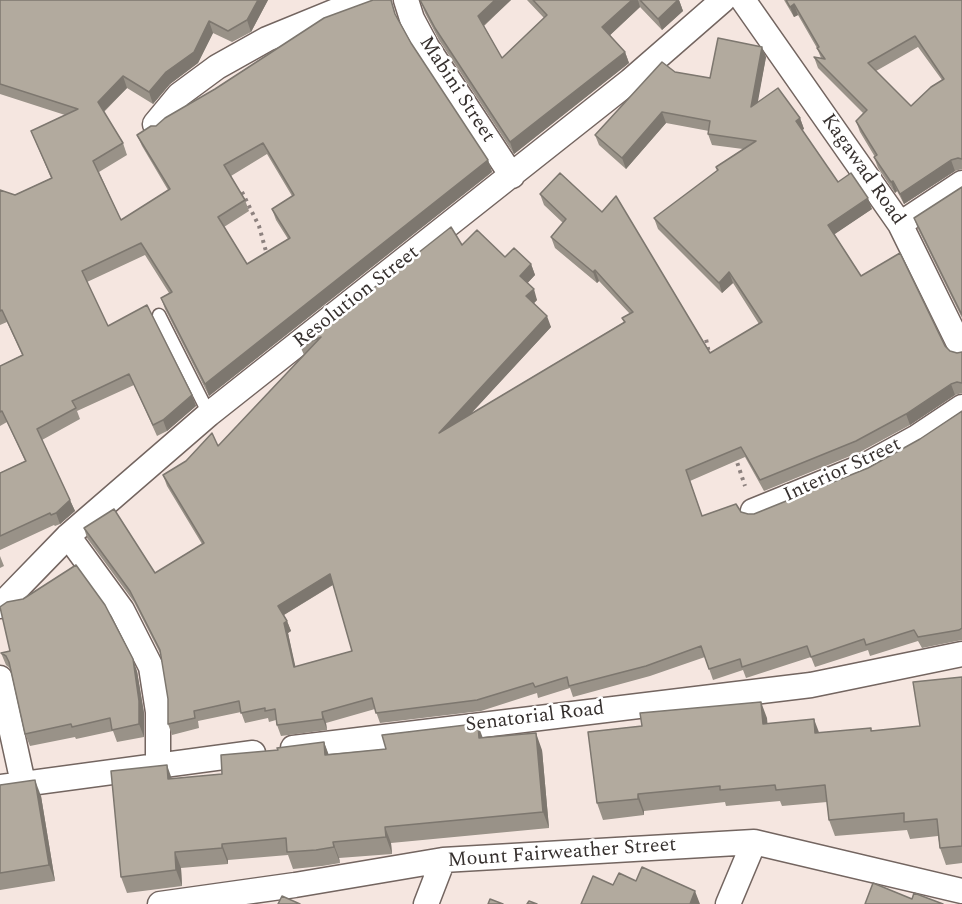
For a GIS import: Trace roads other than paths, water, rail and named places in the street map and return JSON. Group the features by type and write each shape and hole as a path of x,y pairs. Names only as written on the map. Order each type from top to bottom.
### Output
{"street":[{"path":"155,124 179,95 217,67 267,39 348,6 370,0"},
{"name":"Mabini Street","path":"406,0 412,19 428,48 512,176"},
{"name":"Resolution Street","path":"0,606 68,536 209,414 630,81 723,0"},
{"name":"Kagawad Road","path":"743,0 900,224 962,350"},
{"path":"900,224 962,183"},
{"name":"Interior Street","path":"753,511 866,465 916,437 962,407"},
{"path":"68,536 122,610 151,668 159,712 158,765"},
{"name":"Senatorial Road","path":"12,785 811,685 962,654"},
{"path":"0,678 12,785"},
{"path":"728,904 754,842"},
{"name":"Mount Fairweather Street","path":"160,904 295,885 443,860 754,842 962,891"},
{"path":"426,904 443,860"}],"lane":[{"path":"159,315 209,414"}]}
